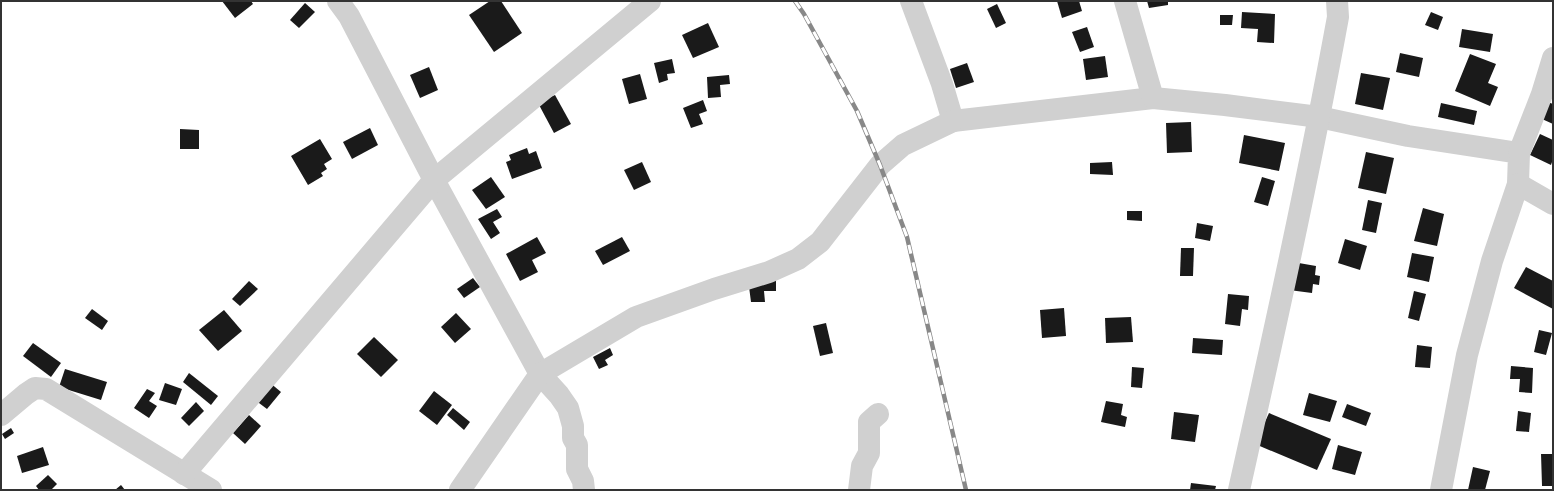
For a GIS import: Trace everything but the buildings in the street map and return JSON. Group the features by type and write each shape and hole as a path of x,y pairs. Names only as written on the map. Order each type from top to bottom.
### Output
{"street":[{"path":"338,1 349,16 434,180 540,374 559,395 568,408 573,426 573,438 577,445 577,468 583,481 584,490"},
{"path":"1,415 35,388 46,388 198,484 434,180 650,1"},
{"path":"911,1 942,84 953,121"},
{"path":"1125,1 1153,98"},
{"path":"1239,490 1282,299 1319,117 1338,16 1337,1"},
{"path":"1440,490 1467,355 1492,261 1518,184 1519,153 1542,94 1553,58"},
{"path":"460,490 540,374 636,318 714,289 769,272 798,259 820,242 880,165 903,145 953,121 1153,98 1225,105 1319,117 1408,136 1519,153"},
{"path":"1518,184 1553,204"},
{"path":"859,490 862,466 869,453 869,422 878,414"}],"railway":[{"path":"795,1 804,14 857,111 880,165 907,237 966,490"}]}
